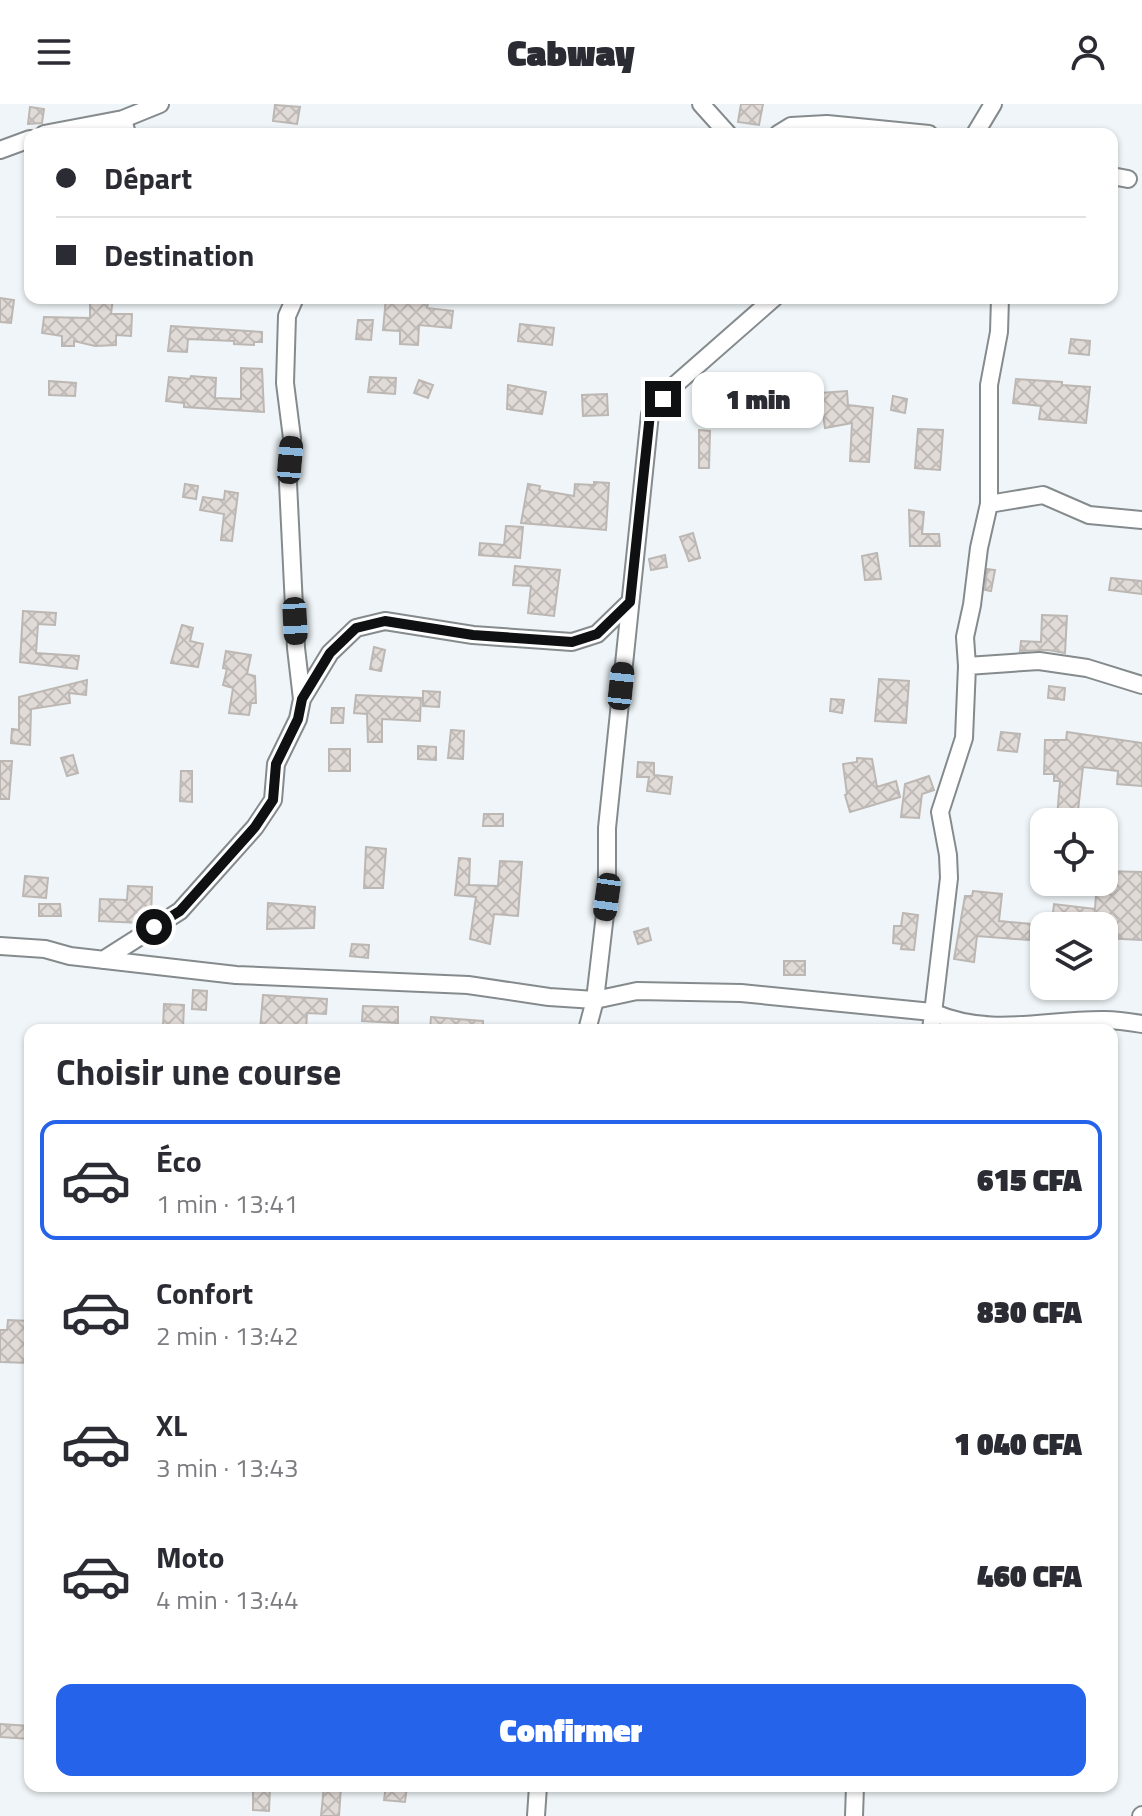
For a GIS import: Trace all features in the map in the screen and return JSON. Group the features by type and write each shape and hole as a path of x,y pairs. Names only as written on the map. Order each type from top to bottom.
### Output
{"street":[{"path":"105,128 125,126 160,104"},
{"path":"701,104 723,128"},
{"path":"979,128 993,104"},
{"path":"788,128 827,124 868,128"},
{"path":"0,150 24,141"},
{"path":"103,960 180,911 255,827 273,800 276,764 298,719 302,699 296,648 288,483 292,438 285,383 287,316 292,304"},
{"path":"589,1024 595,1000 607,897 607,828 650,414 676,384 767,304"},
{"path":"931,1024 949,878 940,812 964,738 965,637 989,504 989,385 999,332 1000,304"},
{"path":"989,504 1043,495 1089,515 1142,520"},
{"path":"302,699 330,653 356,628 385,621 473,635 572,642 597,634 630,602"},
{"path":"967,666 1039,661 1087,668 1142,685"},
{"path":"0,946 45,949 70,956 236,975 468,985 549,997 595,1000 637,991 741,993 932,1012 965,1024"},
{"path":"1035,1024 1106,1019 1142,1024"},
{"path":"536,1816 538,1792"},
{"path":"854,1816 855,1792"}],"building":[{"path":"741,104 763,104 759,125 738,122"},
{"path":"275,105 300,107 297,124 273,121"},
{"path":"30,107 44,109 42,123 28,124"},
{"path":"0,298 14,300 11,323 0,322"},
{"path":"90,304 112,304 111,314 132,314 131,336 116,335 116,345 95,346 74,341 74,346 62,346 62,336 42,333 44,317 90,318"},
{"path":"385,304 428,304 427,308 453,311 451,328 419,325 418,345 400,344 400,331 383,330"},
{"path":"358,320 373,320 371,340 356,339"},
{"path":"520,324 554,328 552,345 518,341"},
{"path":"171,326 262,332 262,342 254,342 254,345 188,339 187,352 168,351"},
{"path":"1071,339 1090,341 1089,355 1069,353"},
{"path":"241,368 262,369 264,412 184,407 184,403 166,401 169,377 190,379 191,376 216,378 215,398 241,399"},
{"path":"370,377 396,378 395,394 368,392"},
{"path":"1016,379 1090,387 1086,423 1039,419 1041,406 1013,403"},
{"path":"419,380 433,385 428,398 414,393"},
{"path":"49,381 76,383 75,396 49,395"},
{"path":"508,385 546,392 542,414 507,409"},
{"path":"847,391 848,405 873,408 869,462 850,461 852,423 825,428 820,393"},
{"path":"607,394 608,415 583,416 582,395"},
{"path":"893,396 907,399 905,413 891,410"},
{"path":"918,429 943,430 940,470 915,468"},
{"path":"699,430 710,431 709,468 699,468"},
{"path":"594,482 609,483 606,530 521,523 528,484 540,486 539,490 574,496 575,484 594,485"},
{"path":"185,484 198,486 196,499 183,497"},
{"path":"225,491 238,493 232,541 221,540 224,514 200,510 203,497 224,500"},
{"path":"909,510 924,512 922,534 939,534 940,546 910,546"},
{"path":"506,526 523,527 520,558 479,555 480,543 504,545"},
{"path":"693,533 700,558 689,561 680,537"},
{"path":"877,553 881,579 865,580 862,556"},
{"path":"665,555 667,567 651,570 649,559"},
{"path":"515,566 560,570 554,616 528,613 531,586 513,585"},
{"path":"987,569 995,570 991,591 985,590"},
{"path":"1111,578 1142,581 1142,594 1109,590"},
{"path":"23,611 56,613 55,625 38,624 36,653 79,656 77,669 20,662"},
{"path":"1042,615 1067,616 1065,653 1020,651 1021,641 1041,642"},
{"path":"182,625 193,628 190,641 203,644 198,667 171,663"},
{"path":"374,647 385,650 381,671 370,669"},
{"path":"226,651 251,655 247,674 255,676 256,703 251,703 249,715 229,713 233,688 223,685 227,669 223,668"},
{"path":"879,679 909,681 906,723 875,721"},
{"path":"87,680 86,695 69,693 70,703 31,709 30,745 11,743 12,729 19,730 19,697"},
{"path":"1049,686 1065,688 1064,700 1048,698"},
{"path":"423,691 440,692 439,707 423,706"},
{"path":"356,695 421,698 420,721 382,719 382,742 368,742 367,714 354,713"},
{"path":"831,699 844,700 842,713 830,711"},
{"path":"332,708 344,708 343,723 331,723"},
{"path":"451,730 464,731 463,759 448,758"},
{"path":"1001,732 1020,734 1017,752 998,750"},
{"path":"1067,732 1142,743 1142,786 1117,784 1118,771 1083,767 1078,808 1058,808 1060,781 1054,781 1054,774 1044,774 1045,740 1066,740"},
{"path":"418,746 436,747 436,760 418,759"},
{"path":"329,749 350,749 350,771 329,771"},
{"path":"73,755 78,773 67,776 61,758"},
{"path":"857,758 872,759 877,787 896,781 900,797 850,812 845,795 843,764 857,762"},
{"path":"0,761 12,761 9,799 0,799"},
{"path":"638,762 654,763 654,775 672,777 670,794 647,791 649,777 637,777"},
{"path":"181,771 192,771 192,802 180,801"},
{"path":"929,776 934,790 922,794 919,818 901,817 905,784"},
{"path":"484,814 503,814 503,826 483,826"},
{"path":"366,847 386,849 383,888 364,888"},
{"path":"459,858 470,859 469,885 498,886 500,861 522,862 518,916 494,914 490,944 470,939 476,897 455,895"},
{"path":"1118,871 1142,872 1142,940 1118,939 1118,912 1053,912 1054,904 1095,909 1096,896 1118,896"},
{"path":"25,876 48,878 46,898 23,896"},
{"path":"128,886 152,887 151,917 141,923 99,921 100,899 127,900"},
{"path":"973,891 1002,894 999,921 1030,924 1029,940 977,936 974,962 954,959 965,896 972,896"},
{"path":"268,903 315,907 314,928 267,929"},
{"path":"39,904 60,904 61,916 39,916"},
{"path":"903,913 918,915 914,950 901,949 902,944 893,943 894,926 901,926"},
{"path":"648,928 651,940 638,944 634,932"},
{"path":"352,944 369,945 368,958 350,956"},
{"path":"784,961 805,961 805,975 784,975"},
{"path":"193,990 207,991 206,1010 192,1009"},
{"path":"263,995 327,999 326,1014 307,1013 306,1024 261,1024"},
{"path":"164,1004 184,1005 183,1024 163,1024"},
{"path":"363,1006 398,1007 398,1023 362,1021"},
{"path":"431,1017 483,1021 483,1024 430,1024"},
{"path":"8,1320 24,1321 24,1363 0,1362 0,1330 7,1330"},
{"path":"0,1724 24,1726 24,1739 0,1737"},
{"path":"253,1792 270,1792 269,1811 253,1810"},
{"path":"323,1792 341,1792 339,1816 321,1816"},
{"path":"385,1792 406,1792 405,1802 384,1800"}],"route":[{"path":"154,927 180,911 255,827 273,800 276,764 298,719 302,699 330,653 356,628 385,621 473,635 572,642 597,634 630,602 650,414 663,399"}]}
